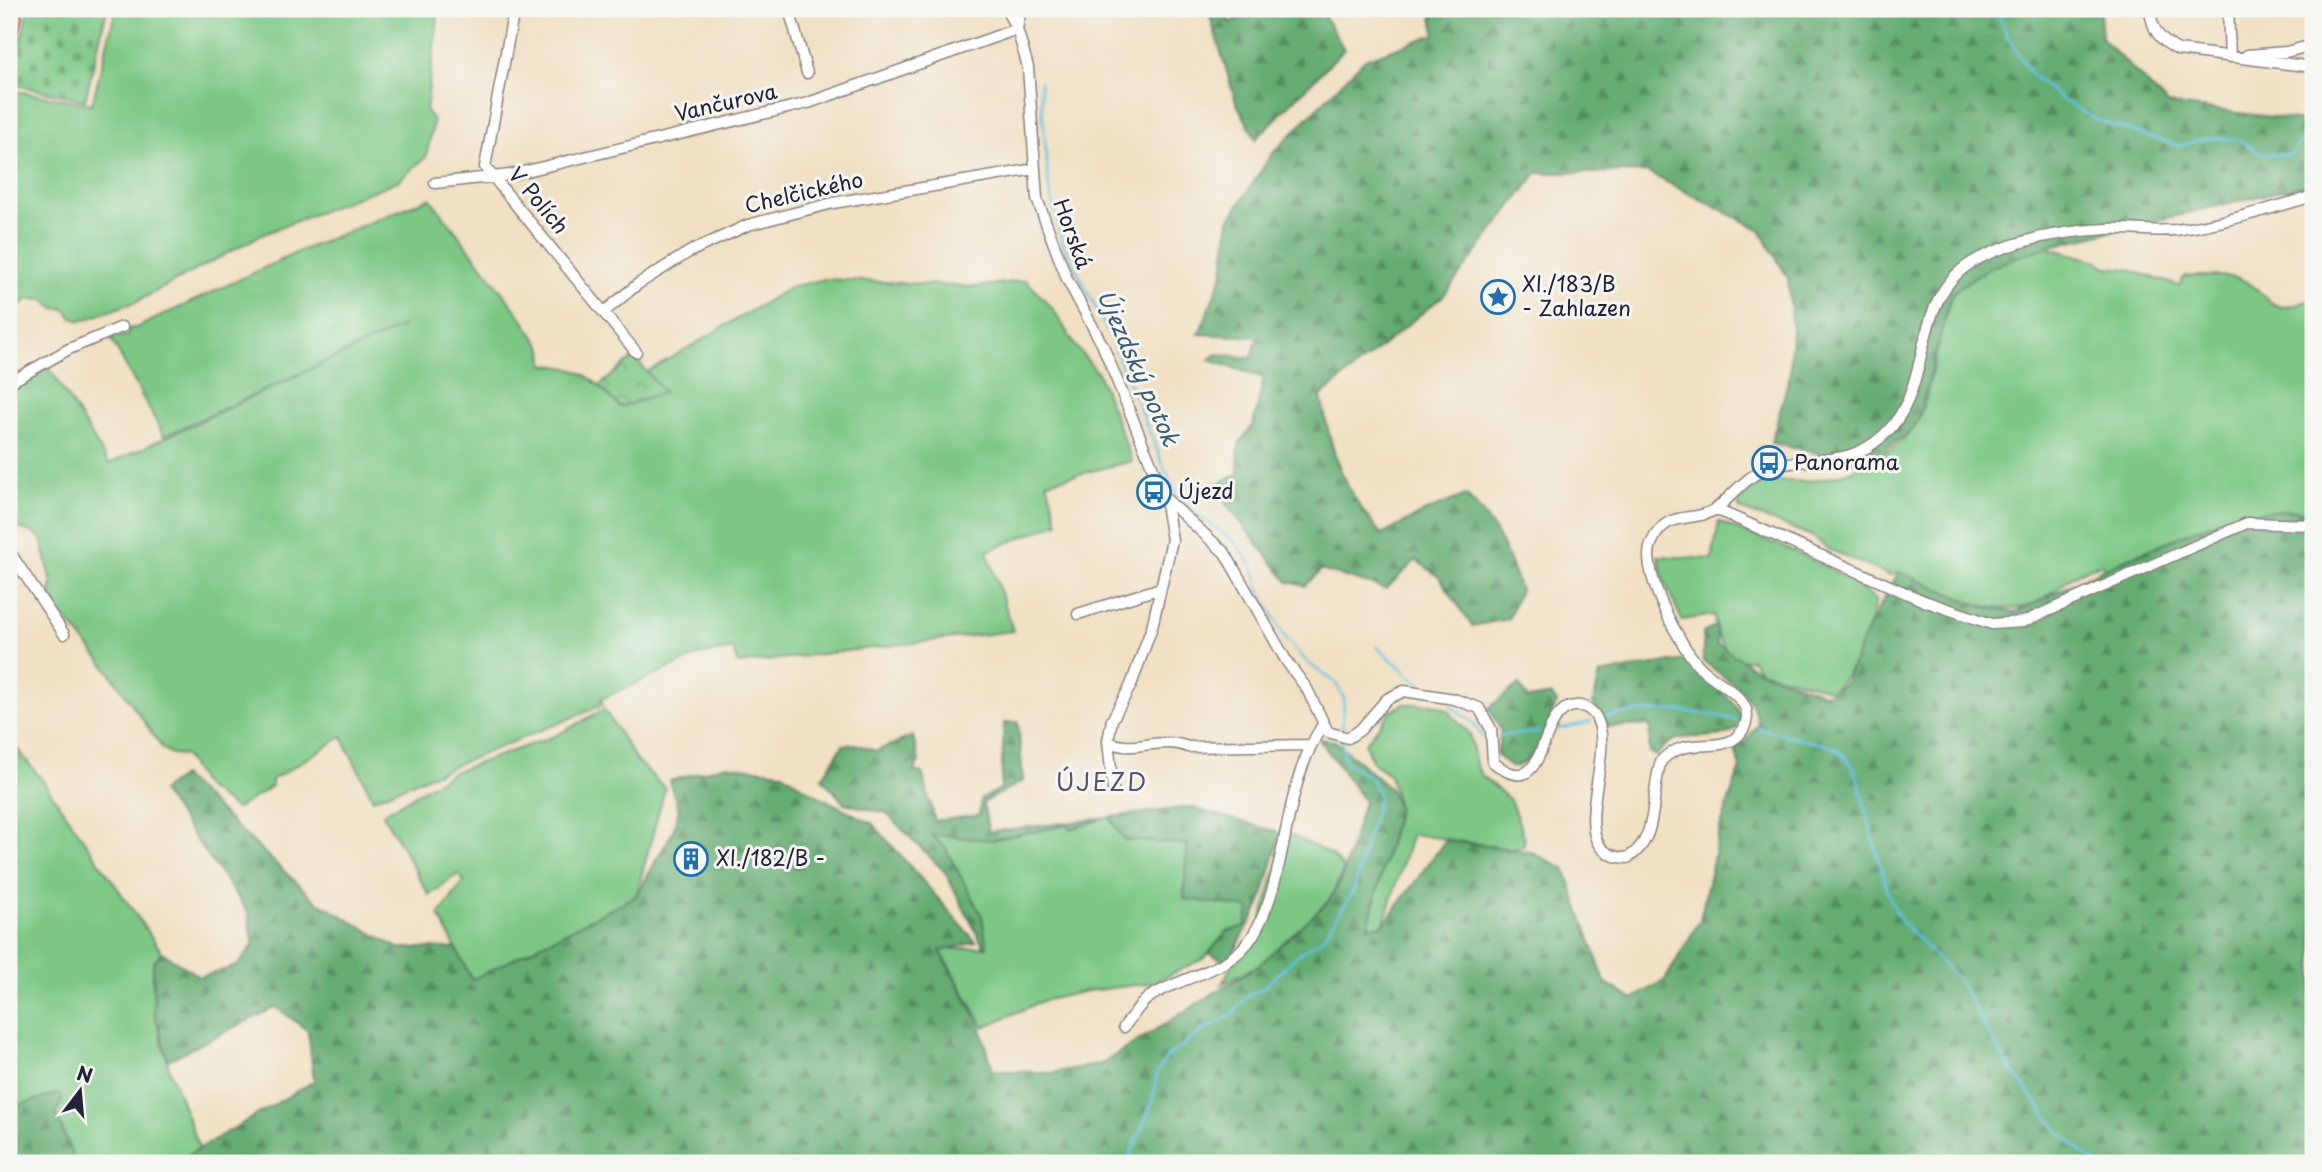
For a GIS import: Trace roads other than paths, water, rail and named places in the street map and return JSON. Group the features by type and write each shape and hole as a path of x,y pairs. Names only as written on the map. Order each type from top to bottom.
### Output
{"main road":[{"path":"9,38 15,9"}],"street":[{"name":"V Polích","path":"514,9 485,167 636,352"},
{"path":"789,9 807,73"},
{"name":"Horská","path":"1006,9 1017,29 1031,85 1037,198 1049,236 1067,279 1103,346 1165,498"},
{"path":"1017,29 1021,9"},
{"path":"2150,9 2151,25 2163,42 2178,50 2313,68"},
{"path":"2228,9 2232,57"},
{"name":"Vančurova","path":"435,183 510,175 808,103 1017,29"},
{"path":"2232,57 2286,52 2313,45"},
{"name":"Chelčického","path":"604,312 638,284 689,252 748,225 833,203 1035,169"},
{"path":"1165,498 1225,553 1287,662 1307,689 1322,726 1335,736 1348,738 1360,730 1387,699 1404,691 1433,695 1479,708 1491,729 1493,762 1507,773 1520,774 1531,769 1539,758 1558,712 1568,706 1590,709 1600,727 1601,743 1594,834 1602,851 1612,858 1627,858 1637,853 1650,829 1661,761 1680,746 1729,742 1740,735 1747,722 1746,710 1739,700 1698,665 1688,651 1649,569 1650,547 1658,531 1672,520 1715,509 1751,477 1771,467 1824,462 1863,451 1880,439 1897,420 1911,390 1939,294 1958,271 1981,257 2054,235 2109,229 2177,230 2313,196"},
{"path":"9,383 69,349 122,327"},
{"path":"1113,789 1108,741 1112,720 1131,685 1152,627 1168,565 1172,540 1165,498"},
{"path":"1715,509 1924,601 1992,624 2023,622 2247,523 2313,525"},
{"path":"9,551 64,634"},
{"path":"1078,614 1161,588"},
{"path":"1124,1027 1146,999 1234,958 1253,935 1269,898 1289,806 1310,745 1322,726"},
{"path":"1108,741 1119,747 1172,741 1188,747 1310,745"}],"waterway":[{"path":"1996,9 2009,40 2031,74 2061,99 2096,120 2179,146 2208,138 2238,139 2262,154 2289,155 2313,129"},
{"name":"Újezdský potok","path":"1040,81 1049,188 1062,241 1108,332 1174,491 1192,511 1235,542 1253,567 1261,593 1286,639 1308,663 1335,682 1344,698 1342,733"},
{"path":"1376,646 1422,686"},
{"path":"1449,705 1471,721 1482,736"},
{"path":"1605,717 1670,710 1736,720"},
{"path":"1558,729 1591,722"},
{"path":"1758,728 1836,748 1851,763 1858,779 1890,899 1901,921 1960,982 2005,1061 2057,1130 2095,1163"},
{"path":"1499,736 1539,732"},
{"name":"Újezdský potok","path":"1127,1163 1152,1103 1157,1073 1166,1058 1203,1030 1231,1016 1245,998 1263,988 1300,953 1323,938 1353,892 1379,797 1372,779 1346,762 1341,739"}],"place":[{"name":"XI./183/B - Zahlazen","path":"1498,297"},
{"name":"Panorama","path":"1769,463"},
{"name":"Újezd","path":"1154,492"},
{"name":"XI./182/B -","path":"691,859"}],"district":[{"name":"ÚJEZD","path":"1102,783"}]}
